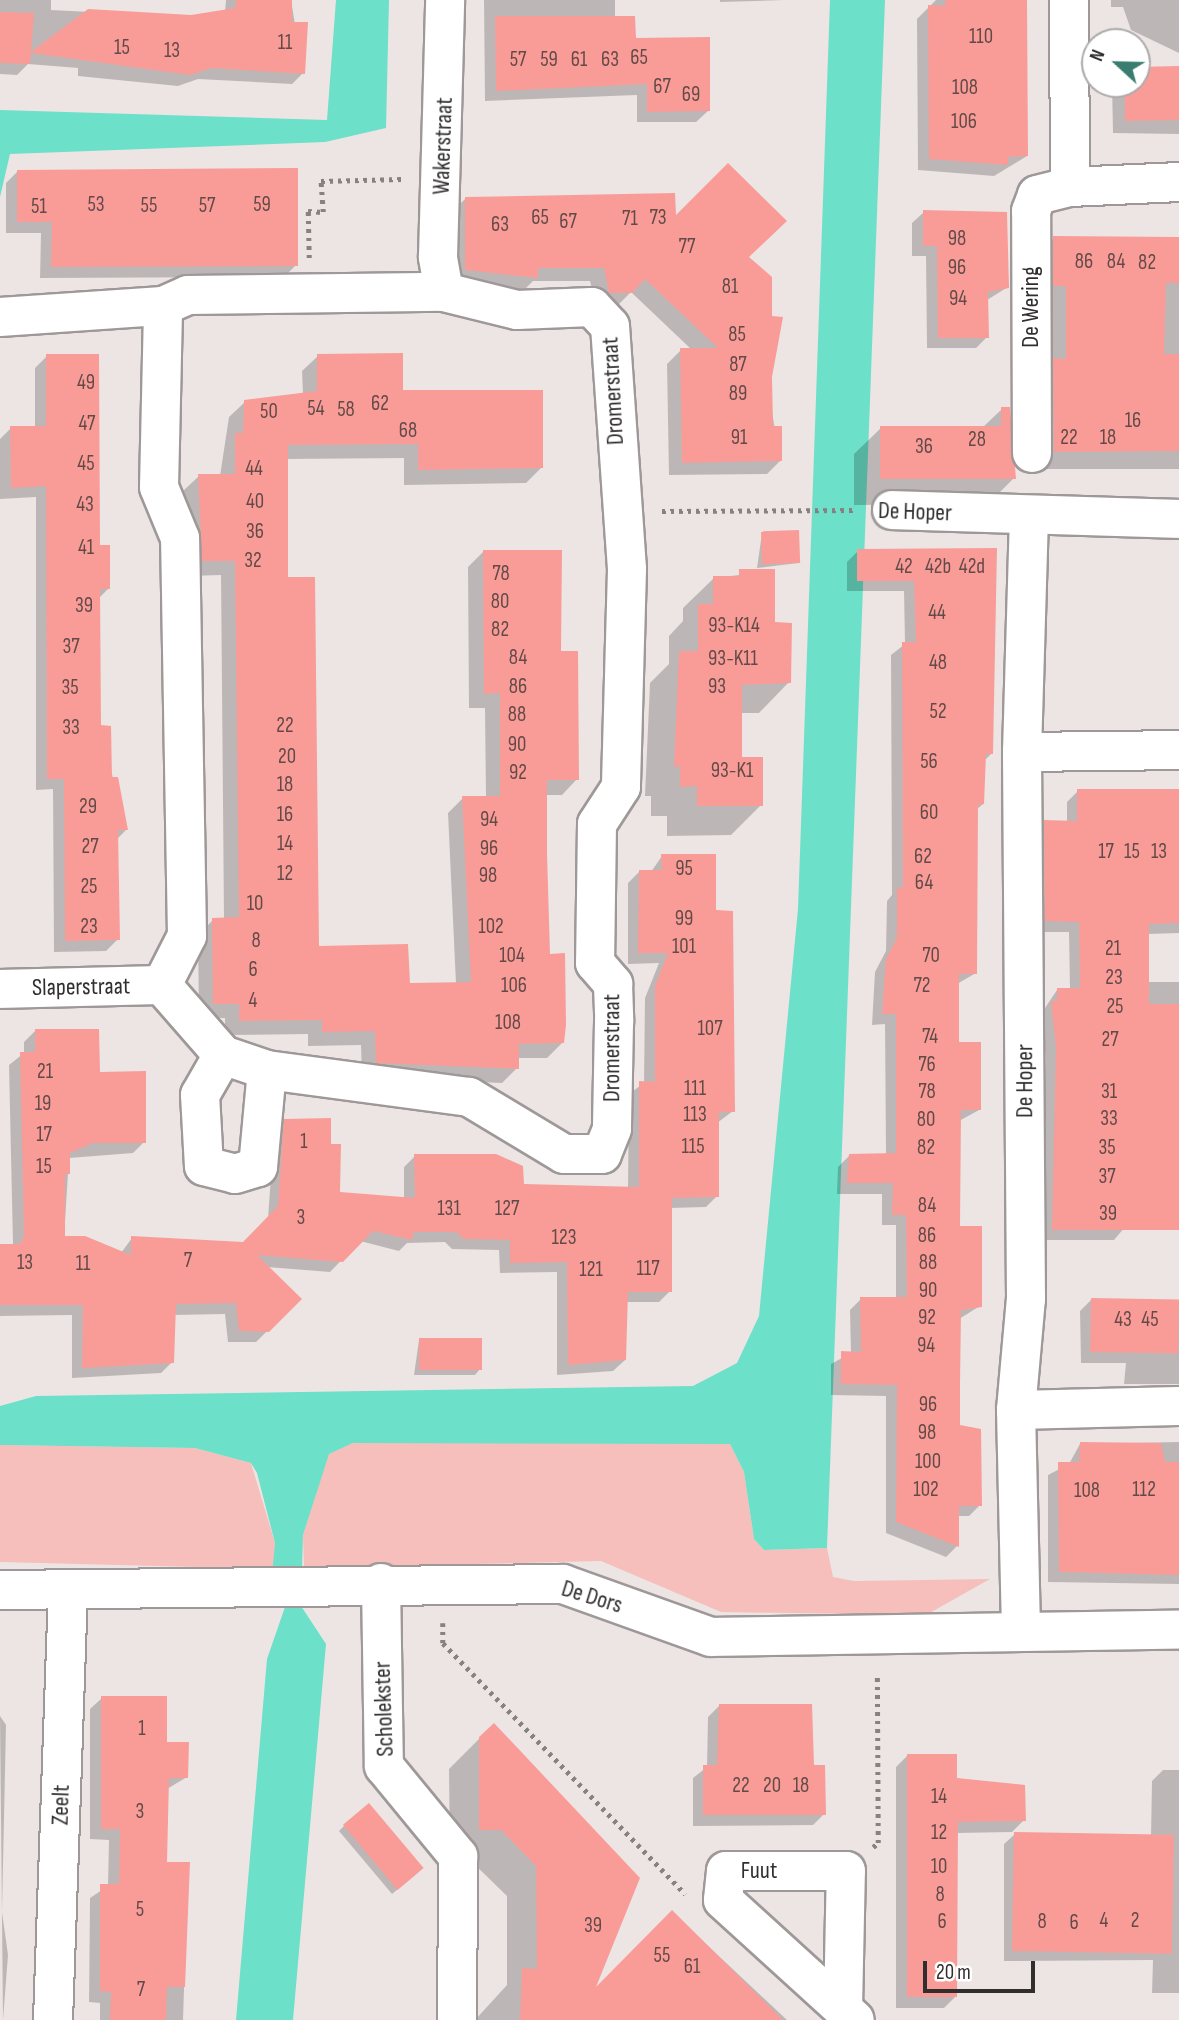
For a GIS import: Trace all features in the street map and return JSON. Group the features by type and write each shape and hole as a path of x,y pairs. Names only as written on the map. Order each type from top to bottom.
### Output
{"street":[{"name":"Wakerstraat","path":"444,292 438,257 443,177 446,0"},
{"path":"1069,0 1070,187"},
{"name":"De Wering","path":"1032,453 1031,211 1038,195 1070,187 1179,182"},
{"name":"Dromerstraat","path":"0,317 163,306 188,295 444,292 517,310 592,307 610,326 619,512 627,569 621,787 597,824 595,963 613,984 614,1021 612,1129 602,1154 564,1154 470,1097 267,1070 223,1055"},
{"path":"163,306 159,486 180,538 187,936 162,985 223,1055 200,1095 204,1166 235,1174 258,1167 267,1070"},
{"name":"De Hoper","path":"892,510 1029,517 1179,519"},
{"name":"De Hoper","path":"1021,1630 1016,1410 1026,1299 1022,752 1029,517"},
{"path":"1022,752 1179,750"},
{"name":"Slaperstraat","path":"0,989 162,985"},
{"path":"1016,1410 1179,1406"},
{"name":"Scholekster","path":"381,1583 384,1766 458,1856 457,2020"},
{"name":"De Dors","path":"0,1590 263,1584 563,1584 711,1637 1021,1630 1179,1630"},
{"name":"Zeelt","path":"53,2020 68,1590"},
{"name":"Fuut","path":"726,1871 846,1871 849,2015 723,1900 726,1871"}],"path":[{"path":"310,294 308,211 323,212 321,181 443,177"},
{"name":"De Hoper","path":"619,512 892,510"},
{"path":"443,1583 443,1643 698,1908 723,1900"},
{"path":"846,1871 878,1843 877,1634"}],"shaded area":[{"path":"336,0 389,0 386,128 325,142 10,154 0,197 0,110 327,120"},
{"path":"830,0 885,0 827,1548 764,1550 754,1539 744,1472 730,1444 353,1443 329,1454 303,1535 301,1606 326,1644 293,2020 236,2020 267,1659 285,1607 269,1607 275,1543 257,1473 251,1463 195,1448 0,1445 0,1406 36,1396 693,1386 737,1363 759,1316 798,909"},
{"path":"651,1439 730,1444 744,1472 754,1539 764,1550 827,1548 833,1577 854,1581 990,1579 926,1615 721,1612 601,1561 304,1568 303,1535 328,1454 353,1443"},
{"path":"0,1445 195,1448 251,1463 275,1543 274,1569 0,1562"}],"building":[{"path":"236,0 292,0 292,22 308,22 305,74 211,68 190,75 31,53 30,64 0,63 0,12 34,13 31,52 88,9 191,15 235,8"},
{"path":"945,0 1027,0 1028,156 1008,157 1008,165 929,159 928,5 945,6"},
{"path":"495,16 635,16 636,38 710,37 710,111 647,112 647,84 496,91"},
{"path":"1179,66 1179,120 1125,121 1125,98 1151,98 1151,67"},
{"path":"728,163 787,221 749,257 772,277 772,316 783,317 772,377 773,426 782,426 782,461 682,463 680,348 718,348 645,279 632,293 609,293 604,268 538,268 538,278 465,270 465,197 675,193 676,215"},
{"path":"298,168 298,266 51,267 52,222 17,222 17,170"},
{"path":"923,210 1007,212 1009,288 988,292 989,338 938,338 937,246 923,246"},
{"path":"1053,236 1179,237 1179,283 1166,283 1164,354 1179,354 1179,451 1054,452 1053,358 1066,359 1066,286 1053,286"},
{"path":"403,353 403,390 543,390 543,468 418,470 418,444 288,445 288,577 315,577 319,946 408,944 410,983 471,982 462,796 500,796 500,693 484,694 483,550 562,550 561,651 578,651 579,780 547,780 547,854 550,954 565,953 566,1025 564,1043 519,1044 519,1069 376,1063 375,1031 322,1032 322,1020 239,1021 239,1004 213,1004 212,918 239,917 235,561 202,561 198,474 235,474 235,433 243,433 244,400 317,391 317,354"},
{"path":"46,354 99,354 100,545 110,545 110,589 100,589 101,725 111,726 112,777 118,777 128,830 118,830 120,940 65,941 64,779 47,779 46,486 11,488 10,426 46,426"},
{"path":"1001,407 1010,407 1016,479 880,479 880,426 1001,426"},
{"path":"799,530 800,563 762,564 761,531"},
{"path":"997,548 993,754 986,754 984,804 978,805 977,974 959,974 959,1042 981,1042 981,1110 961,1110 960,1226 982,1226 982,1307 961,1310 960,1425 981,1429 982,1506 959,1506 959,1547 896,1522 897,1385 841,1384 841,1351 861,1352 860,1297 907,1297 906,1215 892,1215 893,1183 847,1183 849,1154 896,1153 896,1014 882,1014 886,959 897,938 897,888 903,888 902,642 916,642 914,581 857,581 857,549"},
{"path":"739,569 775,569 775,622 792,623 791,683 742,685 742,757 763,757 763,806 697,806 697,786 680,787 680,766 674,767 679,651 698,651 698,604 713,604 713,576 739,576"},
{"path":"1077,789 1179,789 1179,923 1149,924 1149,1004 1179,1004 1179,1230 1052,1230 1056,1047 1051,1001 1057,1001 1057,988 1080,988 1079,922 1045,921 1044,820 1077,821"},
{"path":"661,854 716,854 716,910 733,911 735,1112 719,1112 719,1197 672,1198 672,1292 628,1292 626,1360 568,1365 567,1262 510,1263 510,1240 464,1239 456,1232 414,1232 412,1240 373,1231 343,1262 257,1255 302,1299 269,1332 239,1331 236,1303 176,1304 174,1363 82,1368 83,1305 0,1305 0,1244 20,1244 24,1236 20,1052 35,1052 35,1029 99,1029 100,1072 146,1071 146,1143 93,1143 70,1153 70,1174 65,1174 65,1236 85,1236 131,1255 131,1236 243,1242 278,1206 284,1119 331,1118 331,1144 341,1144 340,1192 415,1198 414,1154 496,1154 523,1166 524,1184 639,1187 639,1081 655,1082 655,986 668,953 638,953 639,870 662,870"},
{"path":"1091,1298 1179,1300 1178,1354 1090,1352"},
{"path":"419,1338 482,1338 482,1370 419,1370"},
{"path":"1080,1442 1161,1443 1165,1462 1179,1462 1179,1575 1059,1572 1058,1462 1079,1462"},
{"path":"101,1696 167,1696 167,1742 189,1742 188,1778 169,1778 167,1862 190,1862 185,1987 167,1987 166,2020 110,2020 111,1992 100,1991 100,1884 119,1884 120,1829 101,1829"},
{"path":"719,1704 812,1704 814,1765 825,1765 826,1815 703,1815 703,1765 717,1765"},
{"path":"494,1723 640,1878 596,1987 672,1910 783,2020 520,2020 522,1968 537,1969 536,1866 501,1830 479,1830 479,1737"},
{"path":"907,1754 957,1754 957,1778 1025,1785 1026,1821 958,1822 957,1997 907,1997"},
{"path":"369,1803 424,1868 398,1890 343,1825"},
{"path":"1014,1832 1174,1835 1172,1954 1012,1951"}]}
